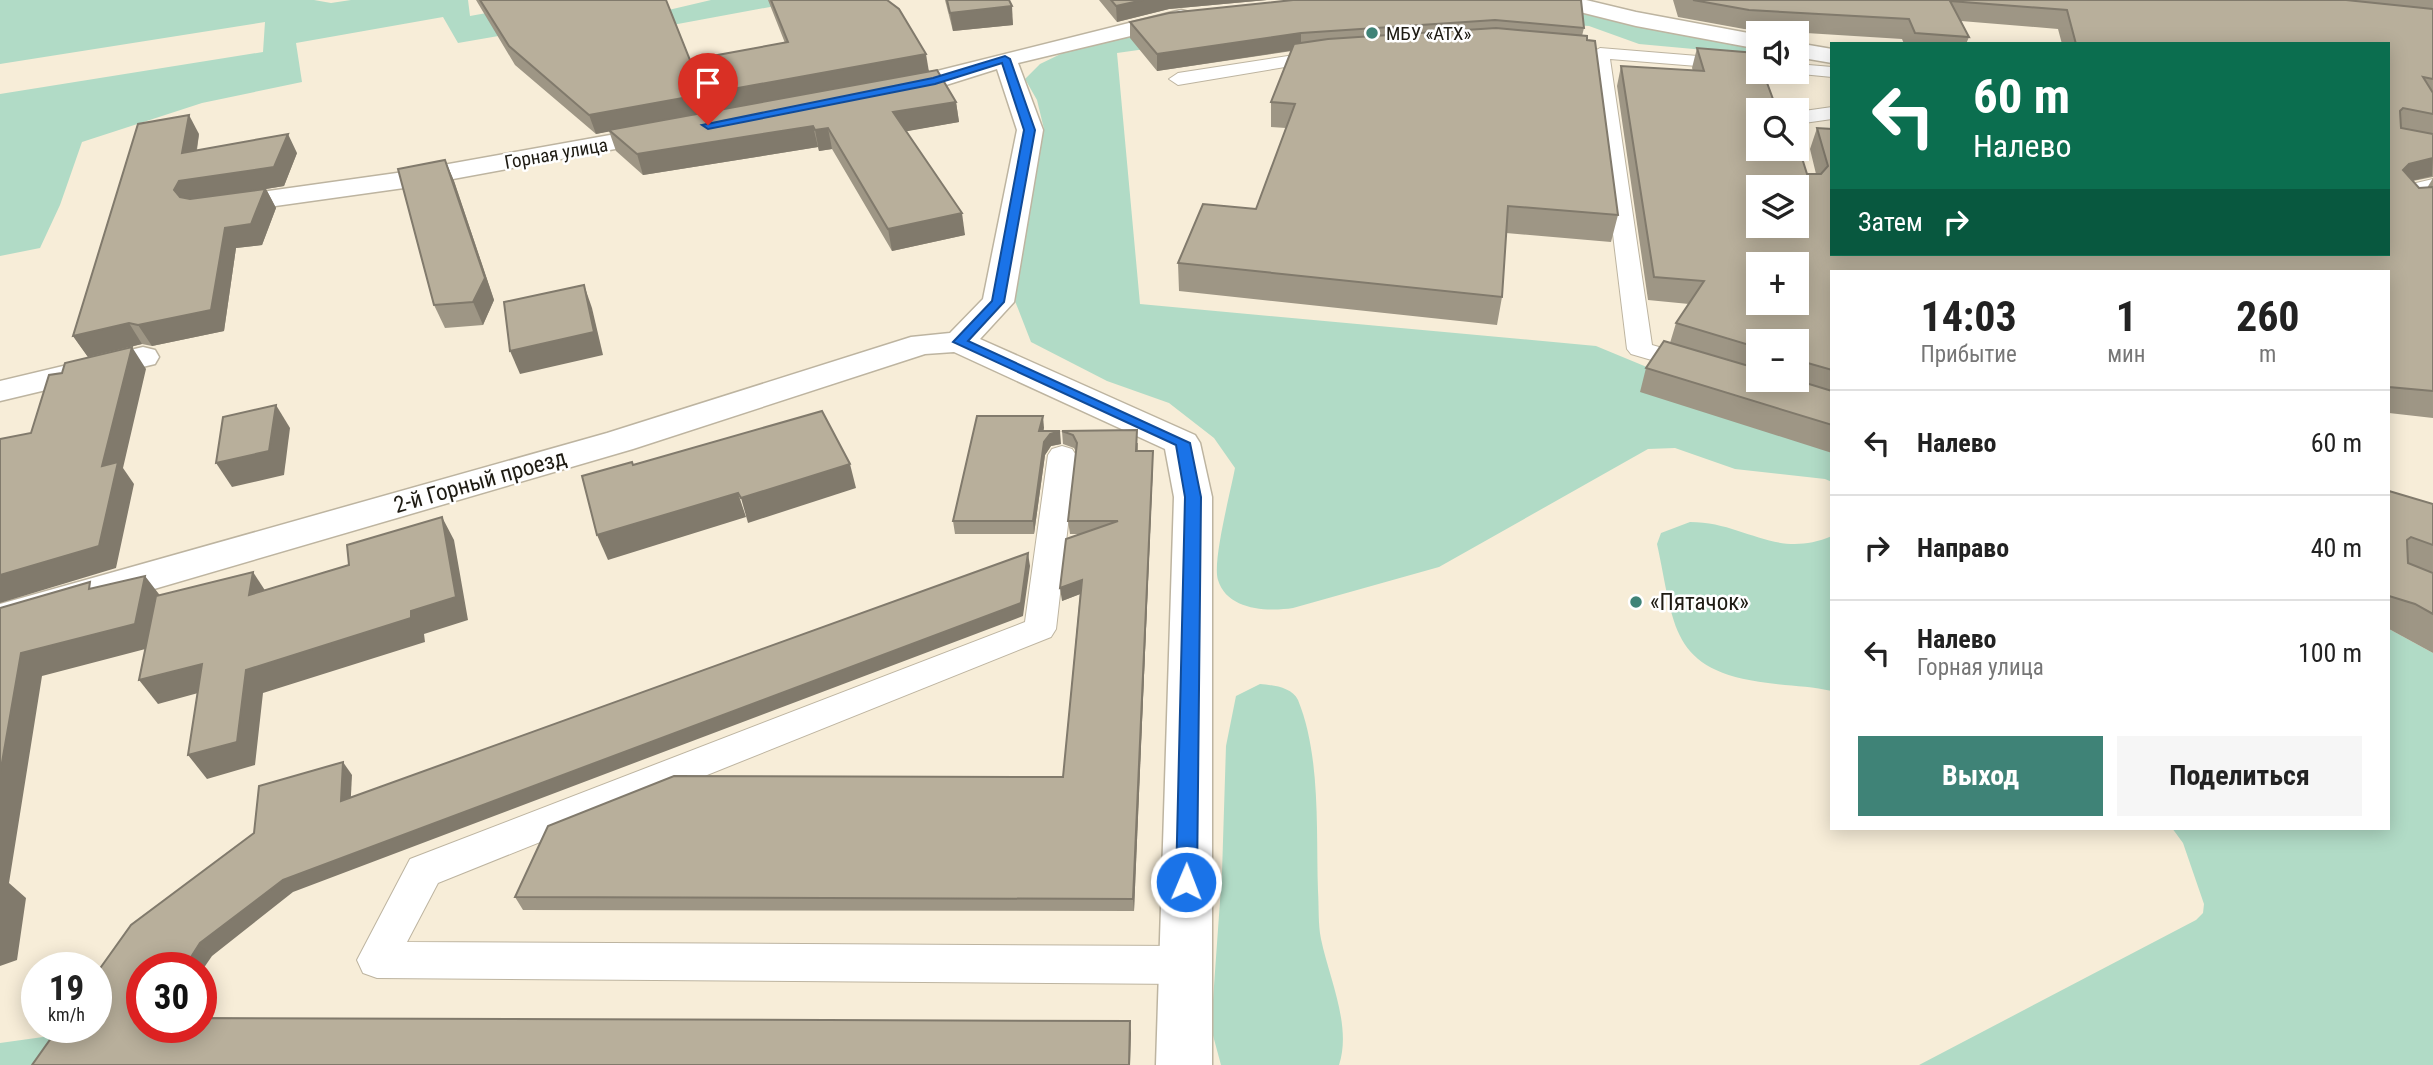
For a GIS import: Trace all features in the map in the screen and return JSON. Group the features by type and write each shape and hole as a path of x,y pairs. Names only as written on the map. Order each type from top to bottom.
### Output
{"street":[{"path":"1560,0 1636,19 1746,40"},
{"path":"868,94 935,81 1005,59 1169,19 1210,14"},
{"path":"1809,52 1830,56"},
{"path":"1005,59 1030,130 998,302 959,342 1182,443 1193,497 1184,1065"},
{"name":"Горная улица","path":"202,208 404,180 696,128"},
{"name":"2-й Горный проезд","path":"0,620 620,441 922,344 959,342"},
{"path":"0,391 143,357"}],"lane":[{"path":"1576,51 1746,65"},
{"path":"1600,52 1640,349 1717,372"},
{"path":"1178,79 1340,54"},
{"path":"1809,70 1830,72"},
{"path":"1809,116 1830,113"},
{"path":"2412,203 2402,192 2433,185"},
{"path":"1062,455 1040,629 424,871 377,960 1185,965"}],"green space":[{"path":"0,0 314,0 331,3 351,0 468,0 470,16 559,0 660,12 711,0 808,0 613,36 544,28 458,43 443,17 296,43 302,82 202,103 82,142 60,205 40,248 0,256 0,94 263,52 265,22 0,64"},
{"path":"1536,3 1746,43 1746,54 1639,44 1589,26 1453,16 1280,30 1117,53 1140,304 1596,346 1830,452 1830,481 1735,469 1675,448 1648,449 1439,567 1293,608 1260,609 1230,598 1218,580 1217,571 1235,468 1214,438 1169,403 1107,381 1031,342 1015,301 1044,129 1037,100 1025,79 1040,64 1069,50 1174,25"},
{"path":"1690,522 1710,524 1794,544 1830,537 1830,691 1736,677 1711,668 1694,655 1682,640 1668,599 1657,544 1661,533"},
{"path":"2390,630 2433,653 2433,1065 1919,1065 2196,920 2203,913 2204,904 2183,843 2173,830 2390,830"},
{"path":"1260,684 1281,688 1295,696 1311,745 1316,794 1319,927 1341,1018 1343,1034 1339,1065 1221,1065 1211,1028 1222,873 1226,746 1236,696"},
{"path":"21,1040 21,1043 71,1043 56,1065 0,1065 0,1043"}],"building":[{"path":"480,0 666,0 690,60 788,42 771,0 887,0 899,9 926,54 589,115 509,46"},
{"path":"947,0 1009,0 1012,6 950,13"},
{"path":"1111,0 1143,0 1116,6"},
{"path":"1293,0 1581,0 1584,28 1495,20 1301,33 1157,54 1130,22 1169,13"},
{"path":"1693,0 2346,0 2433,9 2433,79 2423,77 2433,93 2433,114 2403,108 2400,111 2401,128 2433,134 2433,158 2409,164 2403,170 2419,188 2433,187 2433,391 2390,387 2390,270 1830,270 1830,369 1809,363 1809,329 1746,329 1746,344 1676,323 1704,281 1654,277 1621,66 1704,71 1697,48 1746,52 1746,84 1767,84 1773,98 1746,98 1746,161 1803,161 1807,174 1821,174 1828,166 1817,128 1830,129 1830,256 2390,256 2390,42 2075,42 2067,10 1950,1 1969,37 1915,33 1909,19 1749,10"},
{"path":"1496,28 1587,36 1587,40 1595,41 1618,215 1508,206 1502,297 1178,263 1203,204 1256,209 1295,104 1271,102 1294,44 1328,39"},
{"path":"937,70 956,102 893,112 962,213 888,229 828,128 815,130 813,126 637,154 609,130"},
{"path":"189,115 182,153 288,134 274,167 179,181 174,190 180,197 190,199 265,189 251,224 225,228 211,310 138,325 129,323 73,336 138,124"},
{"path":"445,160 485,278 473,302 434,305 398,169"},
{"path":"584,285 594,332 510,351 504,302"},
{"path":"1664,341 1746,365 1746,392 1809,392 1809,384 1830,390 1830,424 1646,368"},
{"path":"132,347 102,466 118,462 99,546 0,575 0,439 31,433 49,375 62,373 65,363"},
{"path":"276,405 269,451 216,463 223,417"},
{"path":"822,411 850,464 741,498 738,493 597,535 582,476 632,462 633,465"},
{"path":"977,416 1043,416 1039,431 1060,431 1050,434 1044,442 1033,521 953,521"},
{"path":"1137,430 1136,451 1153,451 1133,899 515,897 548,826 674,776 1063,777 1082,580 1060,588 1066,539 1118,521 1068,521 1077,443 1073,435 1062,431"},
{"path":"2390,491 2433,504 2433,545 2411,537 2407,540 2408,563 2433,573 2433,614 2415,604 2390,596"},
{"path":"442,517 456,597 411,611 411,618 246,670 237,742 188,755 202,664 139,680 156,596 253,572 249,595 349,565 347,545"},
{"path":"1028,553 1021,603 283,880 200,943 194,952 126,952 126,1043 217,1043 217,1018 1130,1021 1129,1065 32,1065 48,1043 112,1043 112,952 131,925 254,833 259,786 343,762 341,801"},
{"path":"145,576 135,624 21,653 0,774 0,608 90,582 89,589"}],"place":[{"name":"МБУ «АТХ»","path":"1372,33"},
{"name":"«Пятачок»","path":"1636,602"}],"route":[{"path":"708,125 935,81 1005,59 1030,130 998,302 959,342 1182,443 1193,497 1186,882"}]}
